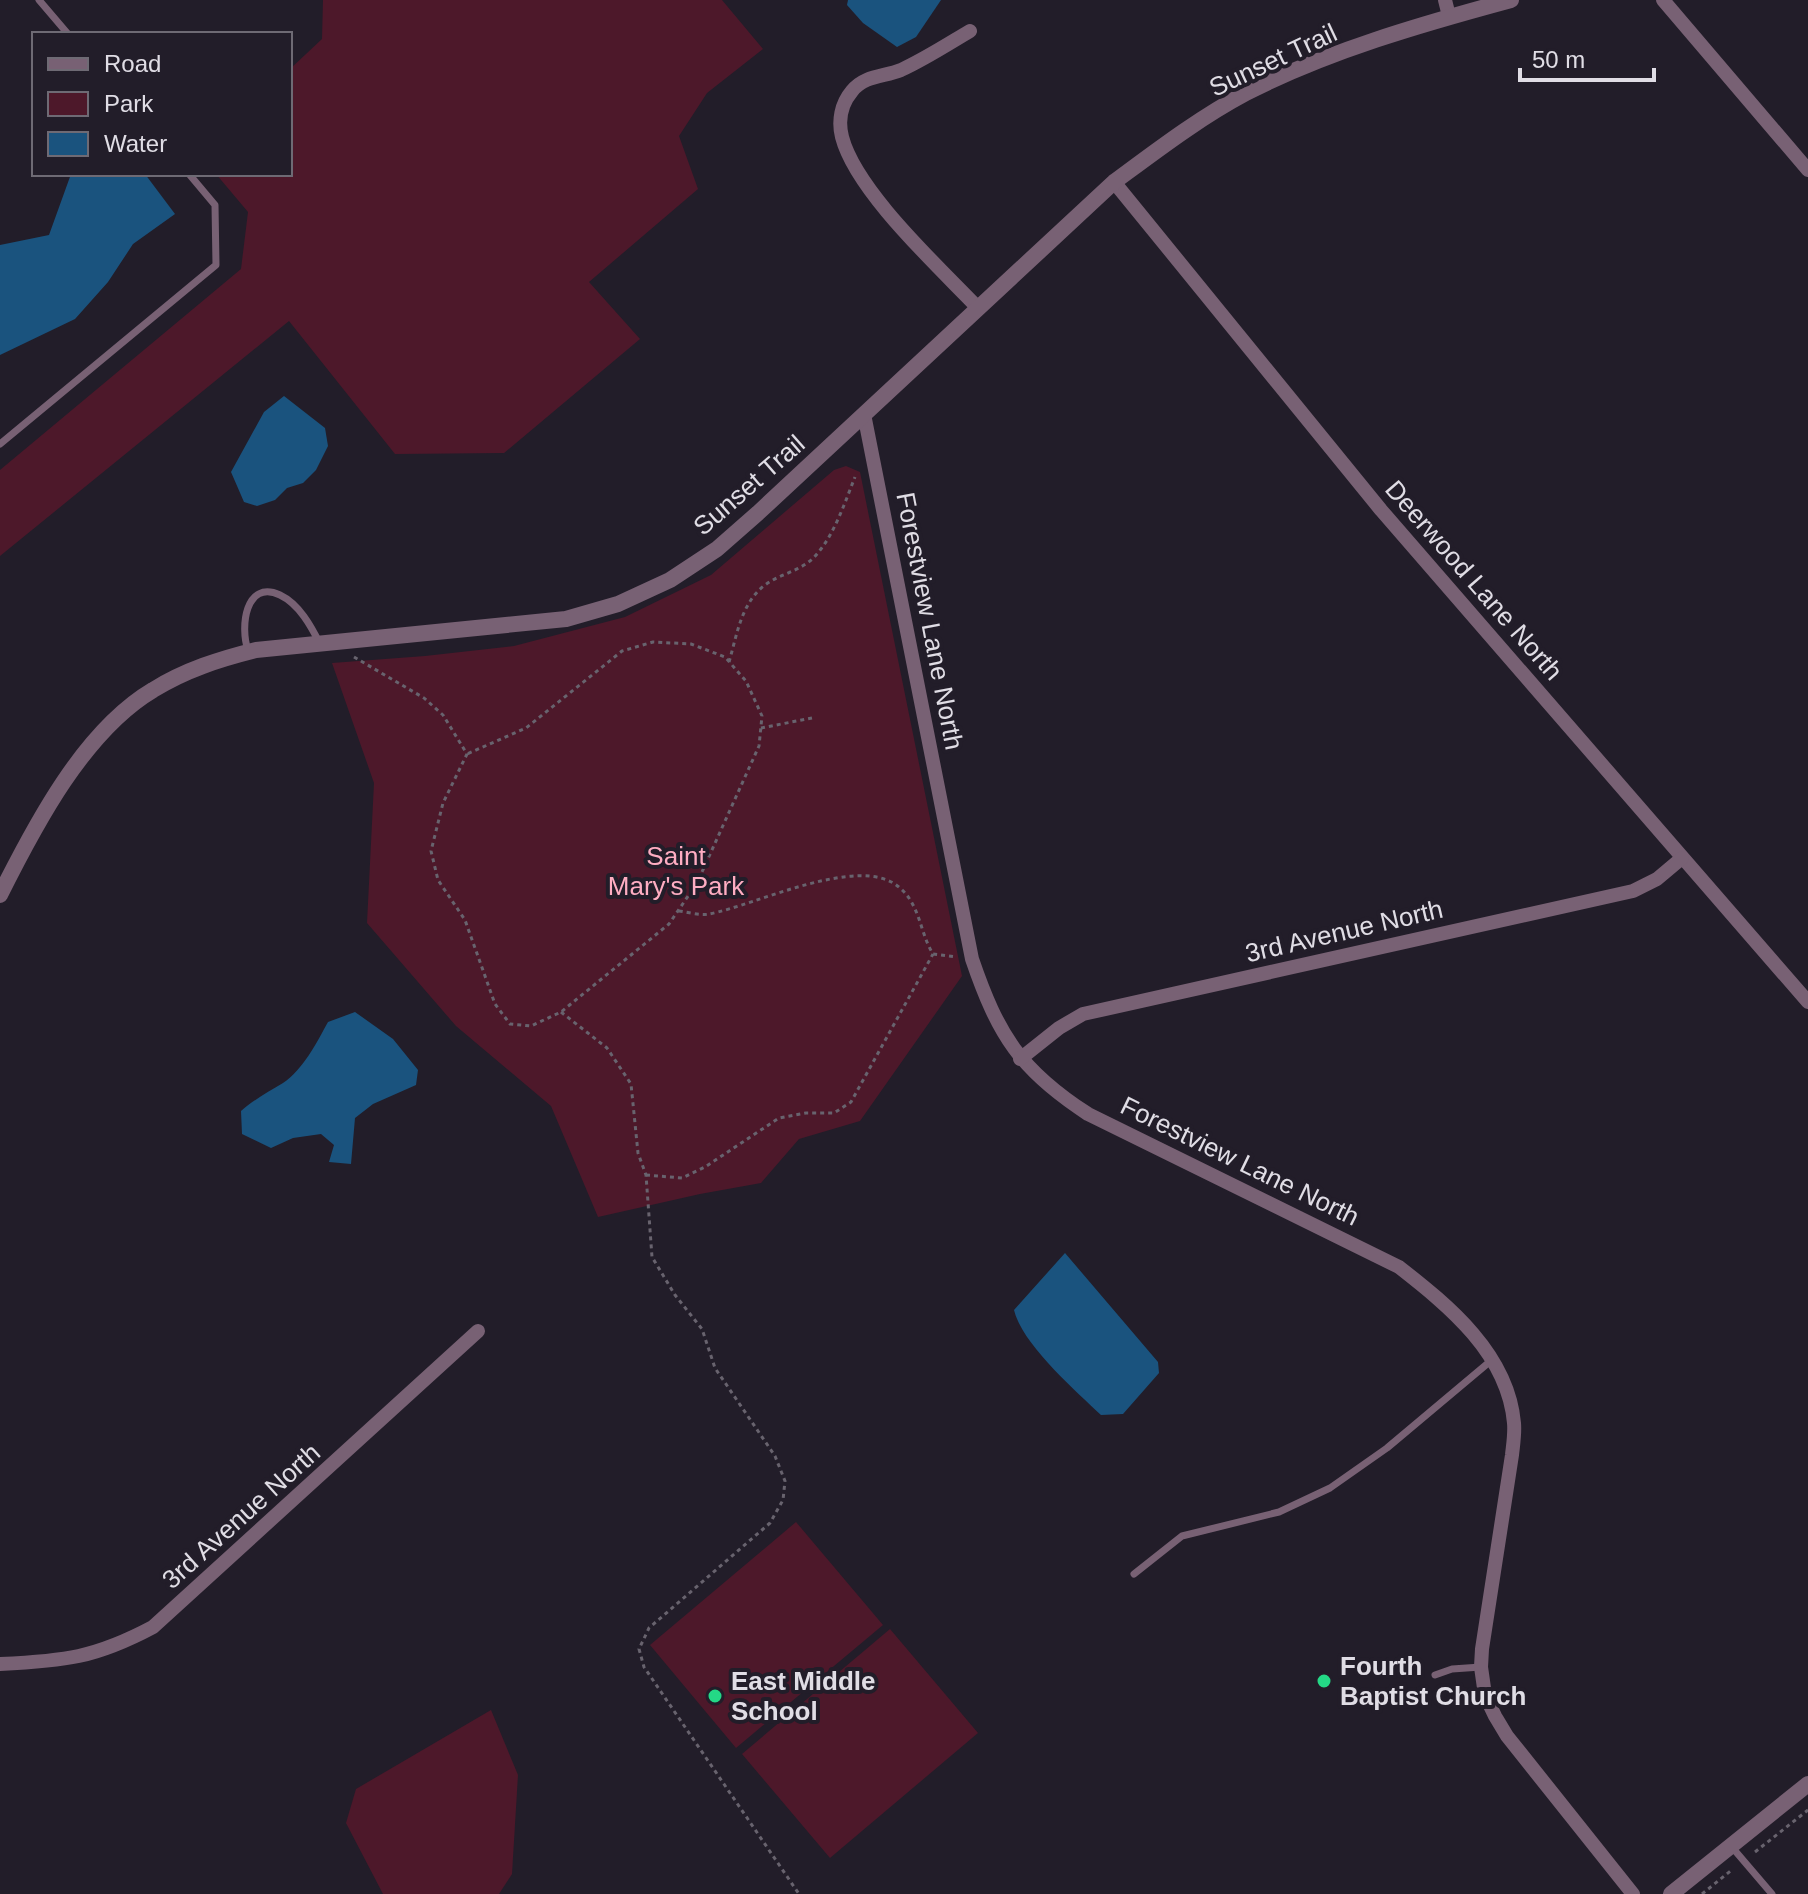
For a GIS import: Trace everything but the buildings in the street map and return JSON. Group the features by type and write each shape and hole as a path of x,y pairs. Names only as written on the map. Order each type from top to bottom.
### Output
{"street":[{"name":"Sunset Trail","path":"0,895 59,788 92,745 132,705 153,690 219,659 248,652 551,621 618,604 670,580 717,549 1114,182 1177,135 1244,94 1447,8 1511,0"},
{"path":"1663,0 1808,170"},
{"path":"970,31 903,69 868,78 853,89 844,103 840,121 842,138 859,173 880,204 978,308"},
{"name":"Deerwood Lane North","path":"1114,182 1381,510 1808,1002"},
{"name":"Forestview Lane North","path":"864,414 972,959 988,1005 1020,1059 1056,1094 1088,1114 1399,1267 1436,1296 1493,1359 1508,1395 1514,1424 1481,1667 1485,1695 1507,1736 1633,1894"},
{"name":"3rd Avenue North","path":"1020,1059 1059,1028 1083,1014 1633,891 1657,879 1682,858"},
{"name":"3rd Avenue North","path":"0,1664 79,1658 118,1646 153,1627 478,1331"},
{"path":"1671,1894 1808,1784"}],"lane":[{"path":"39,0 66,32"},
{"path":"0,444 216,265 215,205 191,176"},
{"path":"248,652 246,610 255,596 265,592 277,594 290,602 310,625 321,645"},
{"path":"1134,1574 1182,1536 1279,1512 1330,1488 1387,1448 1493,1359"},
{"path":"1435,1675 1452,1669 1481,1667"},
{"path":"1731,1846 1772,1894"}],"path":[{"path":"729,662 745,607 765,584 795,571 817,555 838,519 855,477"},
{"path":"653,642 691,644 725,657 746,681 762,716 761,728 759,746 697,883 669,924 561,1012 531,1026 510,1024 495,1004 465,920 438,880 431,851 443,803 467,754 526,728 622,651 653,642"},
{"path":"354,657 424,698 443,715 467,754"},
{"path":"761,728 812,718"},
{"path":"646,1175 682,1178 705,1167 779,1118 806,1113 834,1113 851,1102 933,954 918,914 900,887 880,878 848,876 780,890 707,915 679,911"},
{"path":"933,954 972,959"},
{"path":"561,1012 607,1048 631,1084 638,1153 646,1175 652,1257 675,1295 702,1329 715,1368 775,1456 785,1481 783,1500 770,1523 649,1628 639,1649 644,1667 799,1894"},
{"path":"1702,1894 1808,1810"}],"green space":[{"path":"323,0 722,0 763,49 707,93 679,136 698,189 589,282 640,339 504,453 395,454 289,321 0,556 0,470 241,269 248,212 218,176 292,176 292,67 322,39"},
{"name":"Saint Mary's Park","path":"846,466 860,472 962,976 860,1121 799,1139 761,1183 598,1217 551,1106 456,1026 367,923 374,783 332,663 514,646 625,617 711,575 834,470"},
{"path":"796,1522 883,1625 736,1748 650,1645"},
{"path":"890,1629 978,1733 830,1858 742,1754"},
{"path":"491,1710 518,1775 512,1874 499,1894 383,1894 346,1823 356,1789"}],"water":[{"path":"848,0 941,0 916,37 897,47 863,23 847,5"},
{"path":"70,176 146,176 175,214 133,244 108,282 75,319 0,355 0,245 49,235"},
{"path":"284,396 325,428 328,446 316,470 303,483 287,488 275,500 257,506 244,502 231,472 264,412"},
{"path":"355,1012 393,1039 418,1070 416,1085 373,1104 355,1118 351,1164 329,1162 334,1145 321,1134 293,1138 271,1148 242,1134 241,1111 297,1071 328,1022"},
{"path":"1065,1253 1158,1362 1159,1373 1123,1414 1101,1415 1038,1352 1014,1310"}],"place":[{"name":"Fourth Baptist Church","path":"1324,1681"},
{"name":"East Middle School","path":"715,1696"}]}
